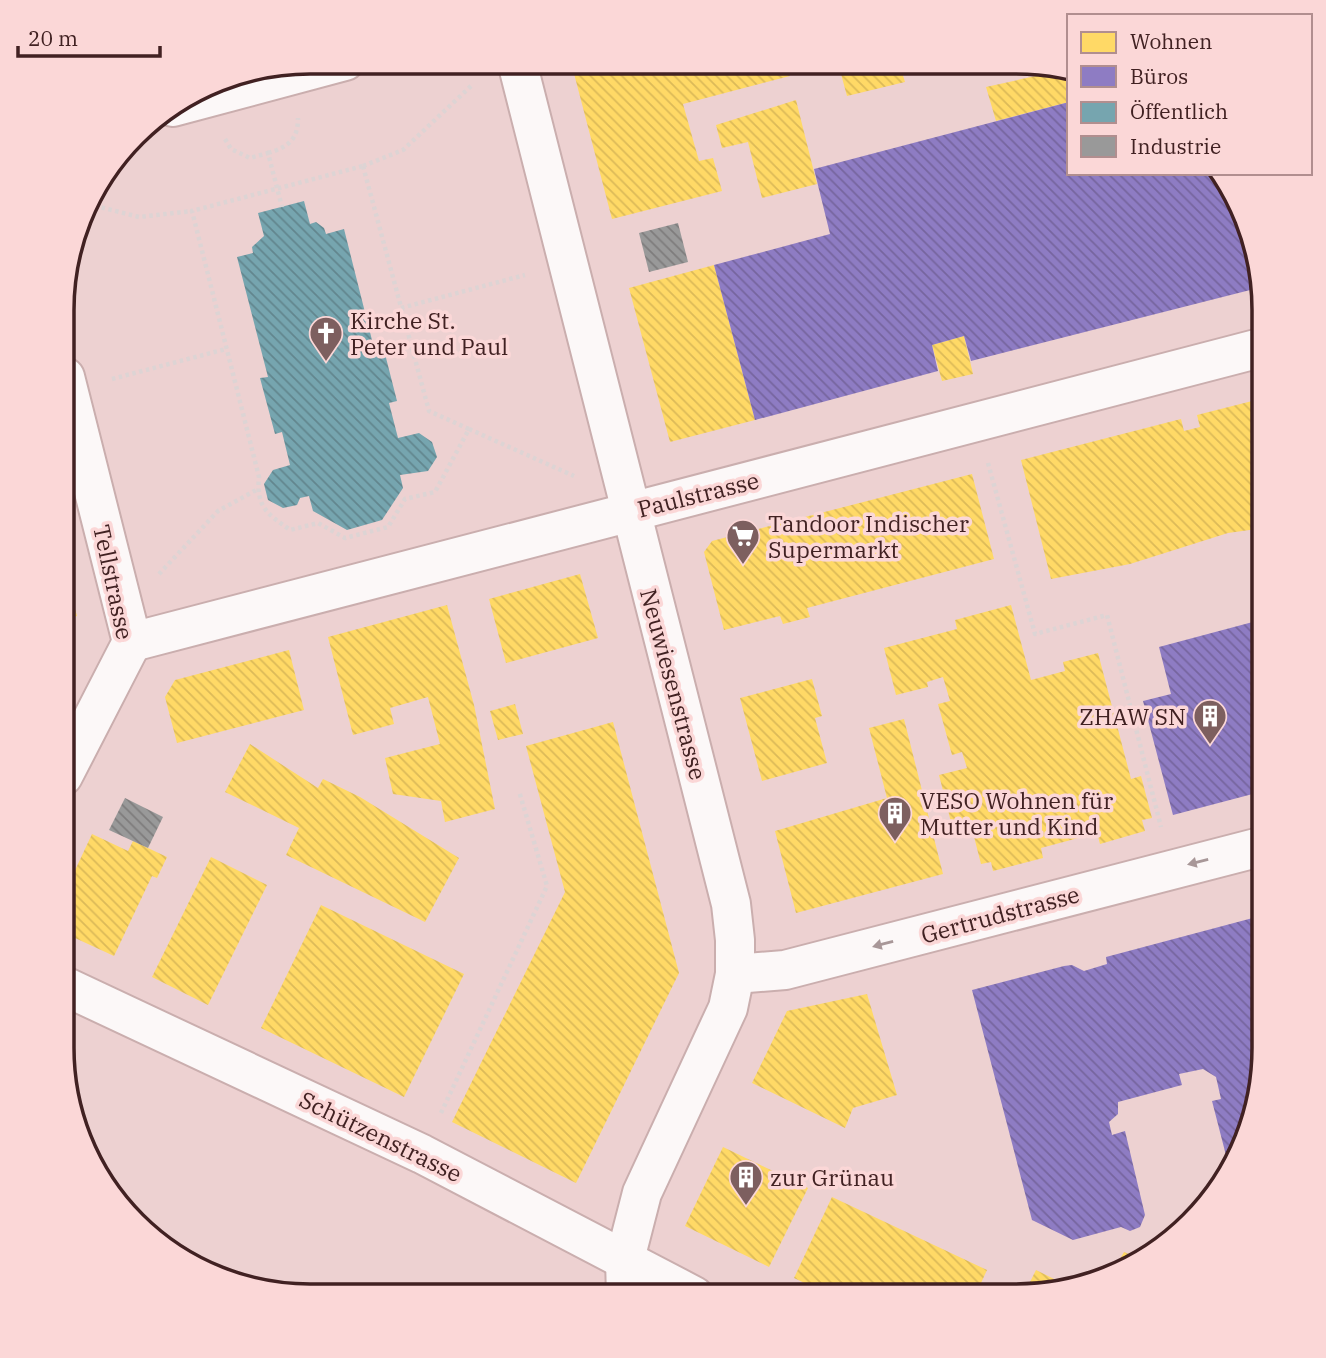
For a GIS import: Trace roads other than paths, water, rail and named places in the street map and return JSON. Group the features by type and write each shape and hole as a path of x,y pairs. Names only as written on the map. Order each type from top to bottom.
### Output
{"street":[{"name":"Neuwiesenstrasse","path":"520,74 629,512 731,904 736,940 735,974 728,1008 642,1194 626,1278"},
{"path":"203,99 292,75"},
{"name":"Paulstrasse","path":"132,642 1252,350"},
{"name":"Tellstrasse","path":"74,755 132,642 82,380"},
{"name":"Gertrudstrasse","path":"735,974 785,970 1252,849"},
{"name":"Schützenstrasse","path":"74,991 422,1154 626,1278 649,1284"}],"place":[{"name":"Kirche St. Peter und Paul","path":"326,363"},
{"name":"Tandoor Indischer Supermarkt","path":"743,566"},
{"name":"ZHAW SN","path":"1210,746"},
{"name":"VESO Wohnen für Mutter und Kind","path":"895,843"},
{"name":"zur Grünau","path":"746,1207"}]}
